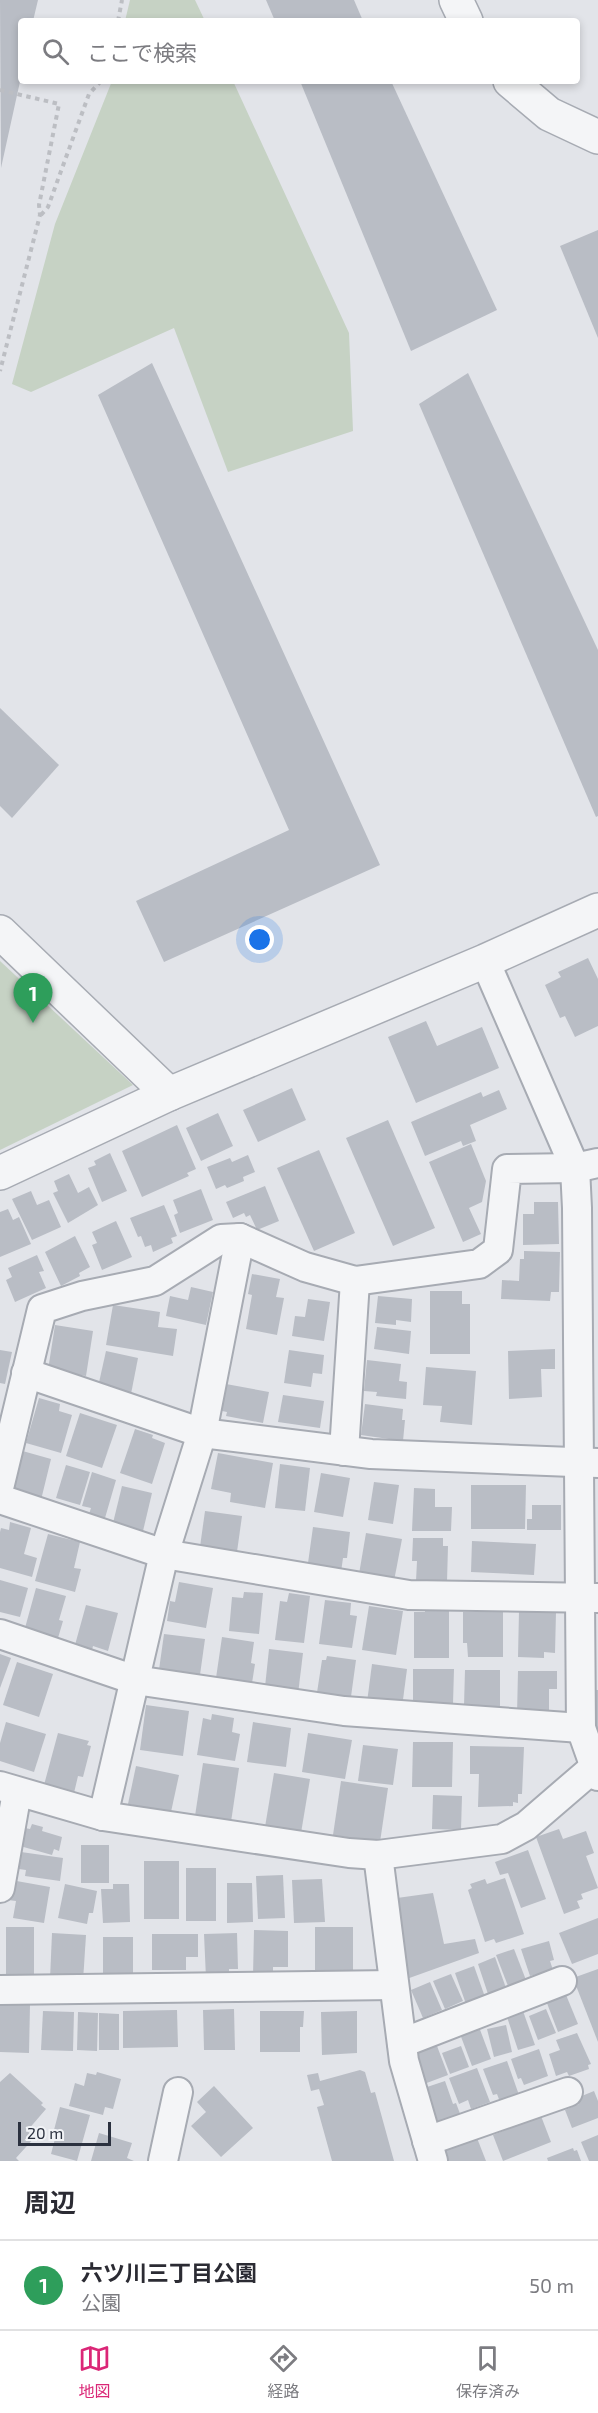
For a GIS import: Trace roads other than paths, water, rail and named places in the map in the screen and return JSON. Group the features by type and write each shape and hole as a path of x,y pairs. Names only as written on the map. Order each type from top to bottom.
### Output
{"street":[{"path":"456,0 465,18"},
{"path":"514,84 549,114 598,137"},
{"path":"0,1173 169,1094 485,961 598,910"},
{"path":"0,932 169,1094"},
{"path":"0,1888 8,1789 103,1816 349,1853 378,1855 502,1839 526,1826 597,1768 581,1728 589,1598 586,1165 485,961"},
{"path":"0,1484 42,1309 82,1296 155,1281 221,1239 240,1238 305,1267 355,1281 479,1264 498,1250 507,1168 586,1165"},
{"path":"103,1816 164,1554 201,1433 240,1238"},
{"path":"344,1451 355,1281"},
{"path":"26,1373 201,1433 382,1455 589,1463"},
{"path":"0,1499 164,1554 409,1595 589,1598"},
{"path":"0,1634 135,1680 344,1711 581,1728"},
{"path":"378,1855 404,2061 430,2151 568,2092"},
{"path":"402,2043 562,1981"},
{"path":"0,1990 394,1986"},
{"path":"163,2161 178,2092"}],"place":[{"name":"六ツ川三丁目公園","path":"33,1023"}]}
